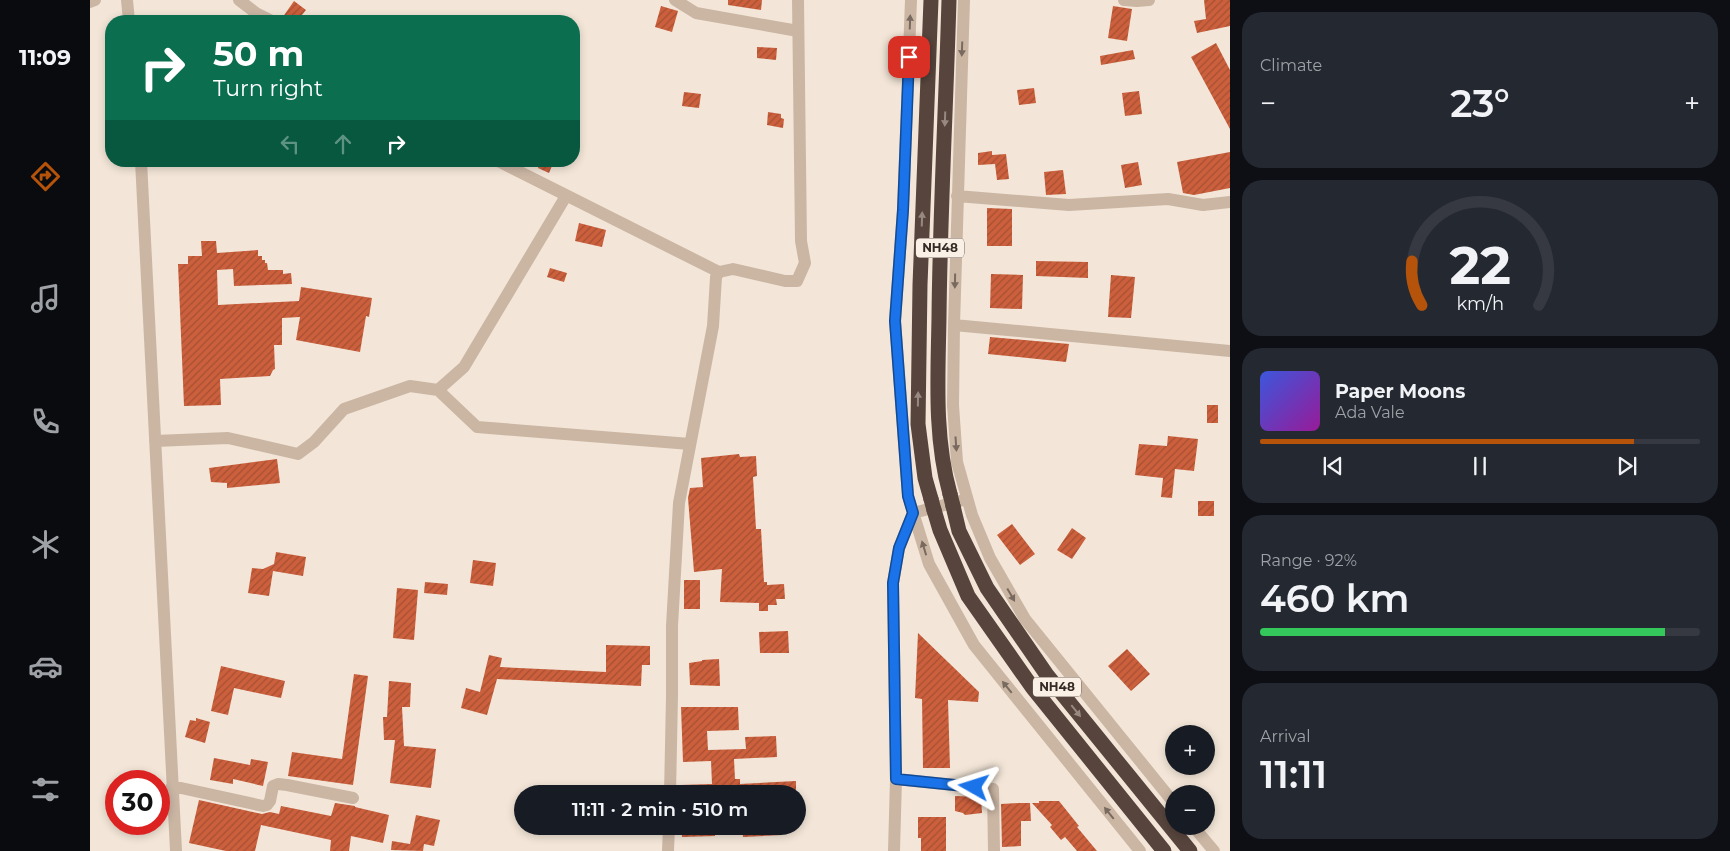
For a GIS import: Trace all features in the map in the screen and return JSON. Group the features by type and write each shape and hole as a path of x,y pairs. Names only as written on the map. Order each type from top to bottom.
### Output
{"highway":[{"name":"NH48","path":"930,0 920,285 918,424 925,478 940,530 968,596 1032,687 1164,851"},
{"name":"NH48","path":"950,0 939,284 938,418 946,481 959,531 992,596 1047,675 1190,851"}],"street":[{"path":"90,2 96,0"},
{"path":"127,0 128,15"},
{"path":"239,0 260,15"},
{"path":"675,0 696,13 798,31"},
{"path":"510,167 719,272 734,269 785,281 797,281 805,263 801,240 798,0"},
{"path":"911,0 903,210 895,321 908,496 929,564 974,646 1140,851"},
{"path":"964,0 954,325 953,405 957,462 972,515 990,558 1025,619 1165,792"},
{"path":"1124,0 1149,0"},
{"path":"141,167 176,851"},
{"path":"438,390 464,367 566,196"},
{"path":"957,196 1069,205 1168,199 1203,205 1230,202"},
{"path":"670,785 672,626 679,503 713,326 716,277 719,272"},
{"path":"954,325 1230,351"},
{"path":"155,440 228,438 298,454 314,442 344,409 410,386 438,390 477,427 690,444"},
{"path":"913,513 967,499"},
{"path":"894,851 896,779 893,583 899,548 913,513"},
{"path":"896,779 993,789 994,851"},
{"path":"172,786 263,806 267,805 270,801 273,786 278,784 353,798"},
{"path":"668,851 669,835"},
{"path":"1201,835 1214,851"}],"building":[{"path":"728,0 762,0 761,10 728,5"},
{"path":"1204,0 1230,0 1230,26 1197,33 1194,21 1206,19"},
{"path":"294,1 306,10 302,15 284,15"},
{"path":"661,6 678,11 672,32 655,27"},
{"path":"1113,6 1132,9 1127,41 1108,38"},
{"path":"1216,43 1230,70 1230,129 1191,57"},
{"path":"757,47 777,48 776,60 757,58"},
{"path":"1133,50 1135,59 1101,65 1100,56"},
{"path":"1034,88 1036,103 1019,105 1017,90"},
{"path":"1139,91 1142,114 1125,116 1122,93"},
{"path":"684,92 701,94 699,108 682,106"},
{"path":"768,112 781,114 781,118 784,119 783,128 767,125"},
{"path":"992,151 992,155 1006,154 1009,179 997,180 995,164 978,165 978,153"},
{"path":"1230,152 1230,188 1194,195 1183,193 1177,162"},
{"path":"1138,162 1142,185 1125,188 1121,165"},
{"path":"538,167 552,167 549,173"},
{"path":"1063,170 1066,194 1046,195 1044,172"},
{"path":"987,208 1012,209 1012,246 987,246"},
{"path":"579,223 606,230 602,247 575,241"},
{"path":"201,241 216,241 217,253 258,250 258,256 262,256 262,260 265,260 268,270 283,270 283,274 291,273 292,284 234,286 233,269 217,270 218,305 299,301 301,287 372,298 369,317 366,316 360,352 296,340 300,317 282,318 282,345 274,345 275,369 270,376 220,379 221,405 184,406 178,264 188,264 188,256 202,256"},
{"path":"1036,261 1088,262 1088,278 1036,276"},
{"path":"550,268 567,273 564,282 547,277"},
{"path":"991,274 1023,275 1022,309 990,308"},
{"path":"1111,275 1135,277 1131,318 1108,317"},
{"path":"990,337 1069,344 1066,362 988,354"},
{"path":"1207,405 1218,405 1218,423 1207,423"},
{"path":"1168,436 1198,439 1194,471 1175,469 1172,498 1161,497 1163,478 1135,475 1139,444 1167,446"},
{"path":"739,454 740,457 756,456 757,476 753,477 756,529 761,529 764,582 767,582 767,585 784,584 785,599 776,599 777,605 768,605 768,611 759,611 759,603 720,602 722,569 694,572 688,498 690,488 703,487 701,458"},
{"path":"277,459 280,483 227,488 227,483 211,482 209,468"},
{"path":"1198,501 1214,501 1214,516 1198,516"},
{"path":"1012,524 1035,554 1020,565 997,535"},
{"path":"1072,528 1086,538 1072,559 1057,550"},
{"path":"276,552 306,557 303,576 273,571 269,596 248,593 252,568 263,569 274,564"},
{"path":"473,560 496,563 493,586 470,583"},
{"path":"684,580 700,580 700,609 684,609"},
{"path":"425,582 448,584 447,595 424,593"},
{"path":"397,588 418,590 414,640 393,638"},
{"path":"788,631 789,653 760,653 759,632"},
{"path":"918,633 979,692 978,702 948,700 950,768 923,768 922,699 915,698"},
{"path":"606,645 650,646 650,665 642,665 641,686 497,679 487,715 461,708 466,688 480,692 489,655 502,658 500,667 606,672"},
{"path":"1127,649 1150,674 1131,691 1108,666"},
{"path":"719,659 720,686 690,685 689,663"},
{"path":"221,666 285,681 281,698 234,688 228,715 211,711"},
{"path":"354,674 368,676 353,785 288,776 292,752 342,759"},
{"path":"389,681 411,683 410,707 402,707 404,746 436,749 431,788 390,783 395,740 384,740 383,717 387,717"},
{"path":"681,707 738,707 739,730 707,731 708,750 746,749 745,737 776,736 777,757 734,759 735,779 740,779 740,784 796,781 796,785 680,785 712,784 711,761 683,762"},
{"path":"196,718 210,722 205,743 185,737 190,720 196,721"},
{"path":"214,758 250,765 251,759 268,762 263,786 233,779 233,784 210,780"},
{"path":"955,796 981,797 982,813 965,815 955,811"},
{"path":"199,800 262,814 270,812 279,814 281,806 331,816 335,803 389,815 383,843 351,836 349,851 330,851 331,840 261,825 255,851 226,851 189,843"},
{"path":"1039,801 1059,801 1097,851 1077,851 1065,837 1061,840 1050,827 1052,825 1032,803 1039,803"},
{"path":"1030,803 1031,821 1021,821 1021,846 1002,847 1001,804"},
{"path":"416,815 440,820 434,846 424,844 423,851 391,850 392,841 410,844"},
{"path":"918,817 946,817 946,851 921,851 921,838 918,838"},
{"path":"682,835 715,835 715,836 682,837"},
{"path":"743,835 782,835 743,837"}],"route":[{"path":"909,57 903,210 895,321 899,396 908,496 913,513 899,548 893,583 896,779 974,787"}]}
